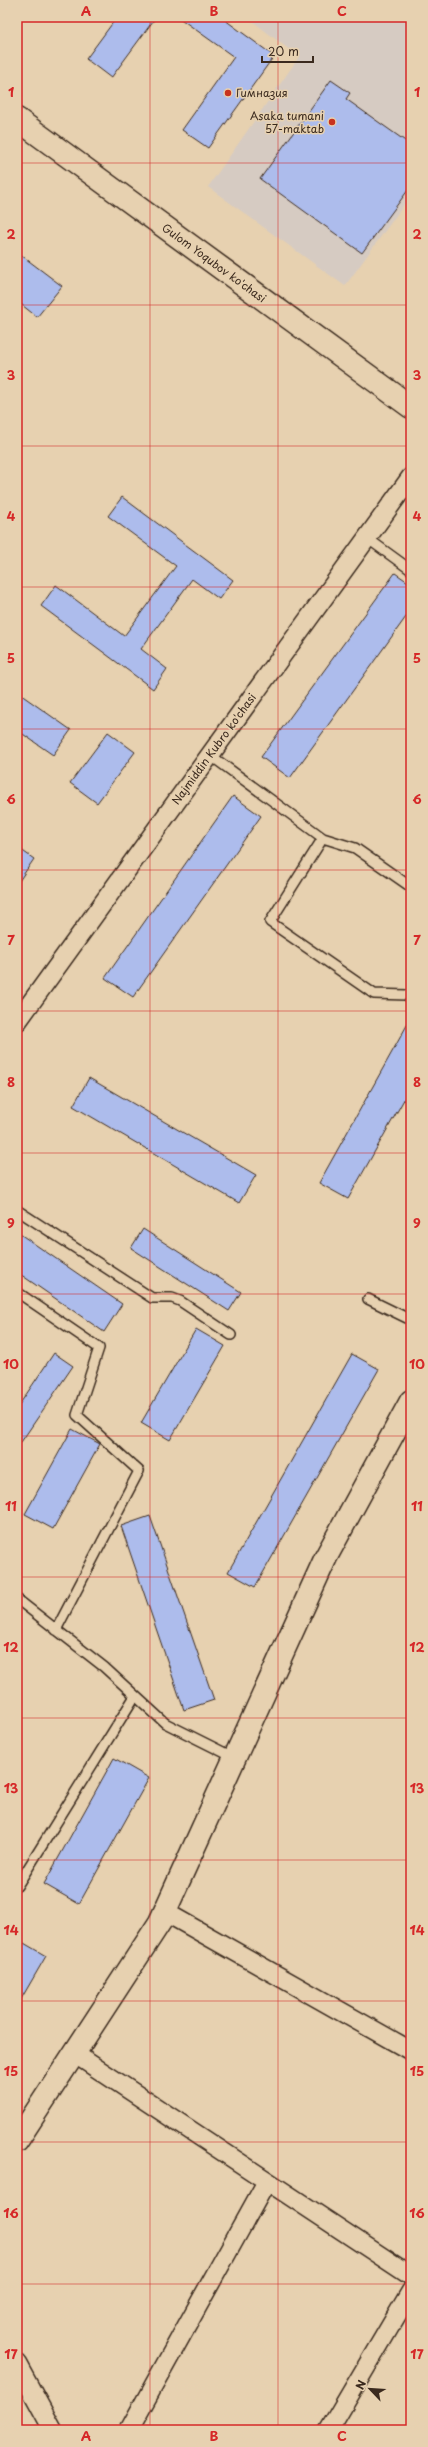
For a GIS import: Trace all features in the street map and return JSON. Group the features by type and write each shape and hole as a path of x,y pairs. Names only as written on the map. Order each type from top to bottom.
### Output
{"street":[{"name":"Gulom Yoqubov ko'chasi","path":"17,119 411,407"},
{"name":"Najmiddin Kubro ko'chasi","path":"17,1022 411,477"},
{"path":"17,2141 165,1912 326,1557 411,1401"},
{"path":"165,1912 411,2051"},
{"path":"74,2054 411,2276"},
{"path":"129,2430 267,2181"},
{"path":"329,2430 411,2292"},
{"path":"17,2364 53,2430"}],"lane":[{"path":"367,538 411,570"},
{"path":"210,755 323,838 355,848 411,887"},
{"path":"323,838 270,922 374,994 406,995 411,998"},
{"path":"17,1210 152,1298 172,1298 180,1301 231,1335"},
{"path":"17,1292 99,1348 77,1415 139,1471 56,1630"},
{"path":"368,1299 411,1320"},
{"path":"17,1599 104,1667 165,1723 235,1758"},
{"path":"17,1886 135,1696"}],"shaded area":[{"name":"Asaka tumani 57-maktab","path":"247,17 411,17 411,195 345,286 208,187 299,57"}],"building":[{"path":"117,17 156,17 111,78 86,59"},
{"name":"Гимназия","path":"178,17 221,17 274,56 208,148 182,130 234,57"},
{"path":"331,80 350,93 346,99 411,145 411,186 362,253 260,179"},
{"path":"17,252 62,286 37,317 17,301"},
{"path":"122,497 233,580 219,599 192,579 141,649 167,669 153,689 41,606 56,585 124,636 176,566 108,516"},
{"path":"395,573 411,584 411,610 290,778 261,757"},
{"path":"17,692 71,730 53,755 17,730"},
{"path":"108,732 135,752 97,803 70,783"},
{"path":"233,796 261,816 133,997 105,978"},
{"path":"17,847 34,859 17,884"},
{"path":"411,1018 411,1087 348,1199 319,1183"},
{"path":"89,1078 256,1175 239,1203 73,1106"},
{"path":"143,1229 241,1292 229,1311 131,1248"},
{"path":"17,1232 122,1304 104,1332 17,1272"},
{"path":"196,1329 225,1346 170,1440 141,1423"},
{"path":"54,1353 73,1366 17,1448 17,1408"},
{"path":"352,1354 379,1369 255,1587 228,1572"},
{"path":"72,1429 100,1444 53,1529 25,1514"},
{"path":"150,1516 214,1700 184,1710 121,1526"},
{"path":"114,1758 149,1778 79,1904 44,1884"},
{"path":"17,1939 46,1956 17,2006"}],"place":[{"name":"Гимназия","path":"228,93"},
{"name":"Asaka tumani 57-maktab","path":"332,122"}]}
